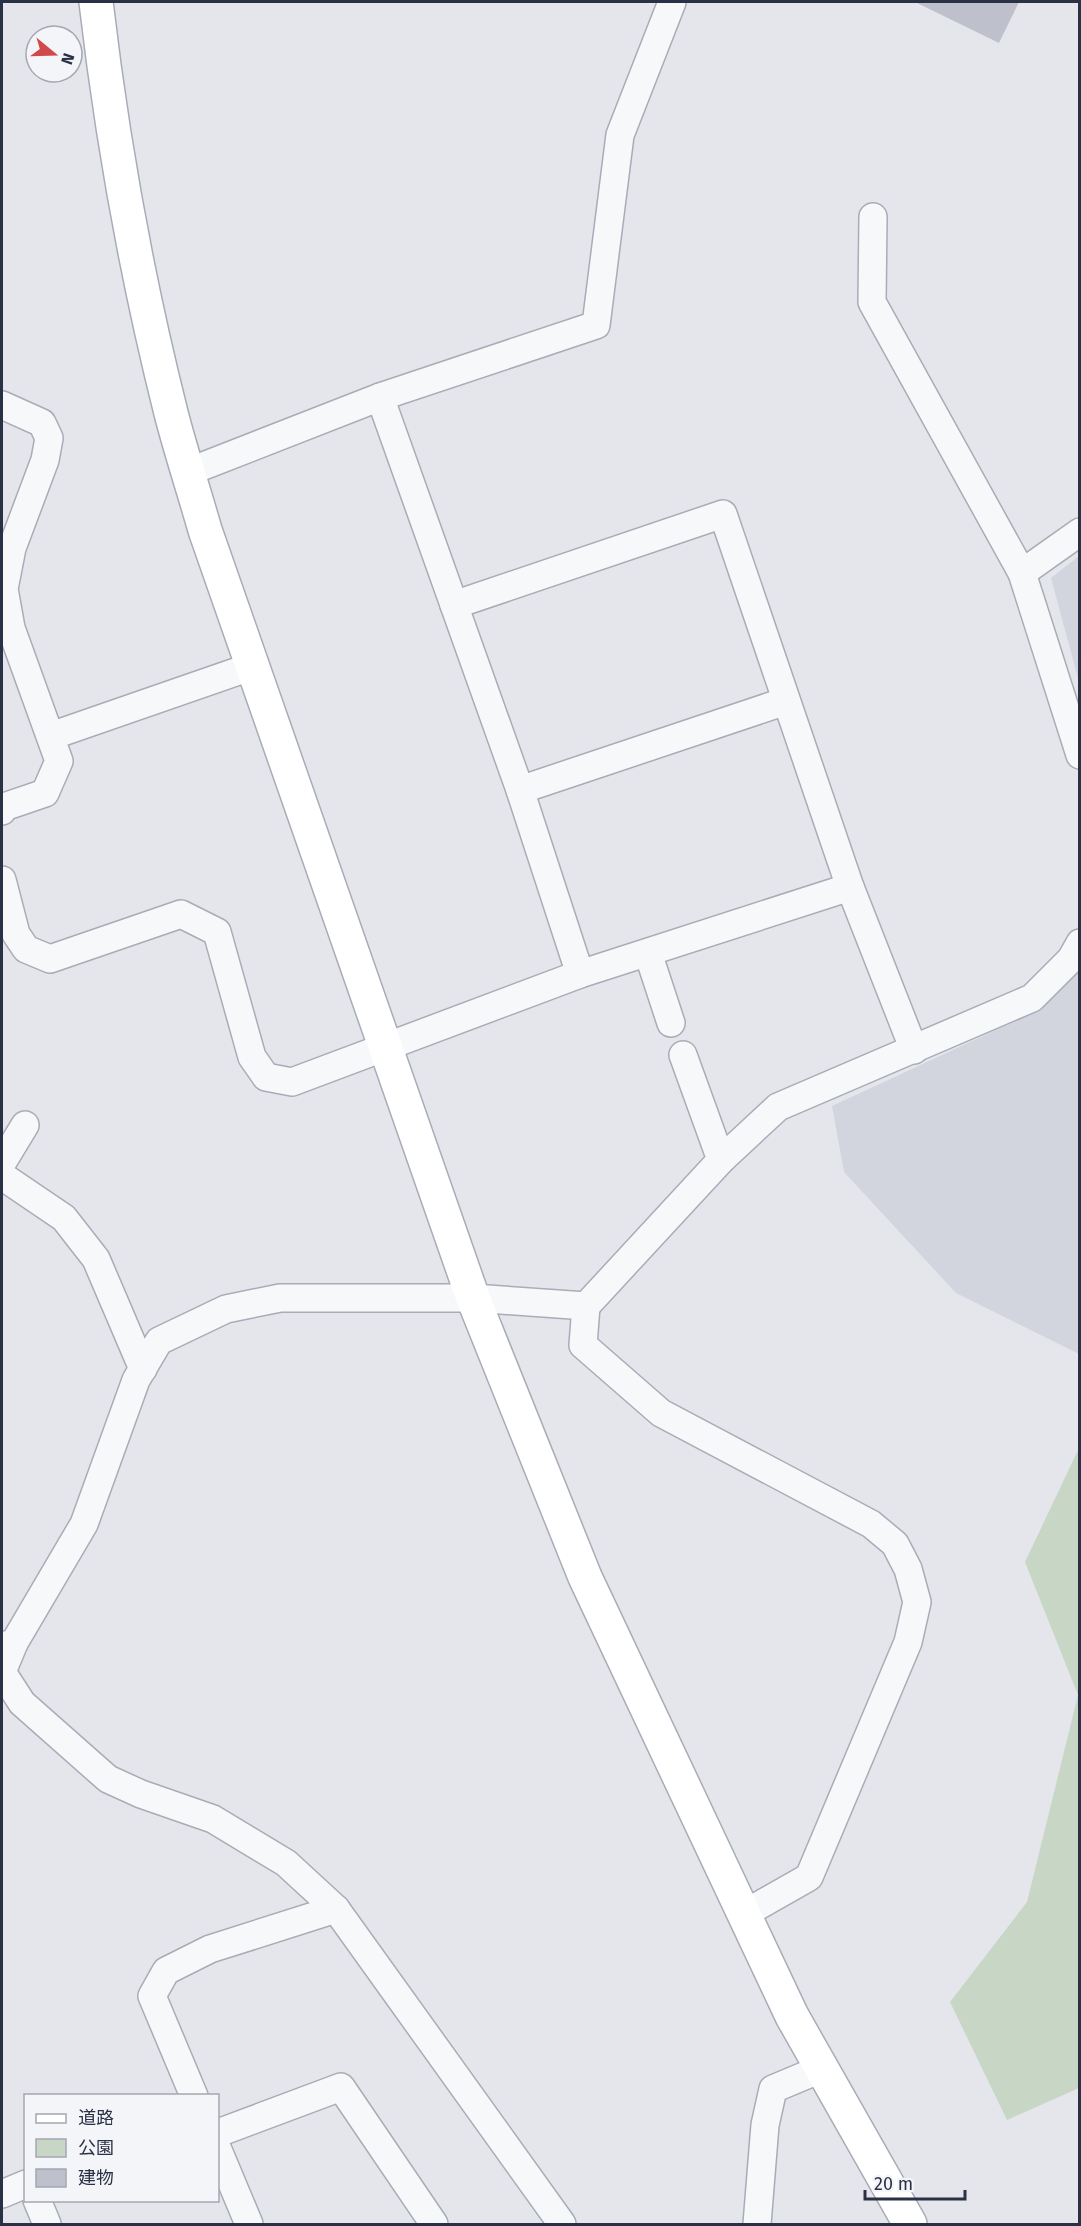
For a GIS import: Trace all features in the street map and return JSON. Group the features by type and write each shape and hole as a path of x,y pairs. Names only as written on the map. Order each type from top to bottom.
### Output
{"street":[{"path":"96,2 103,58 135,249 171,413 188,472 205,530 473,1298 585,1576 792,2016 910,2224"},
{"path":"188,472 380,397 596,325 620,135 672,2"},
{"path":"873,216 872,302 1022,573 1080,755"},
{"path":"380,397 520,790 580,974"},
{"path":"2,405 42,423 49,438 45,460 12,548 4,590 11,628 59,761 45,793 4,807 2,811"},
{"path":"454,605 723,514 849,887 914,1050"},
{"path":"1022,573 1080,532"},
{"path":"51,736 253,666"},
{"path":"520,790 786,701"},
{"path":"2,880 16,934 26,949 50,959 181,914 217,932 252,1057 266,1077 292,1082 580,974 849,887"},
{"path":"744,1914 809,1877 908,1642 917,1602 908,1569 895,1544 871,1524 661,1413 583,1345 586,1306 721,1160 778,1107 1032,998 1071,959 1080,943"},
{"path":"648,953 671,1023"},
{"path":"683,1055 721,1160"},
{"path":"2,1163 25,1125"},
{"path":"2,1176 64,1218 96,1259 143,1368"},
{"path":"562,2224 336,1909 286,1863 213,1819 141,1794 108,1779 22,1703 2,1672 8,1644 84,1524 143,1368 159,1341 226,1309 280,1298 473,1298 586,1306"},
{"path":"193,2094 152,1996 166,1971 210,1949 336,1909"},
{"path":"757,2224 765,2125 773,2089 823,2068"},
{"path":"219,2133 341,2087 434,2224"},
{"path":"219,2152 249,2224"},
{"path":"2,2194 24,2185"},
{"path":"38,2202 48,2224"}],"shaded area":[{"path":"1079,556 1079,682 1051,578"},
{"path":"1079,972 1079,1354 956,1293 844,1172 832,1106 1028,1015"}],"green space":[{"path":"1079,1448 1079,2088 1007,2120 950,2002 1027,1902 1078,1695 1025,1562"}],"building":[{"path":"915,2 1019,2 999,43"}]}
